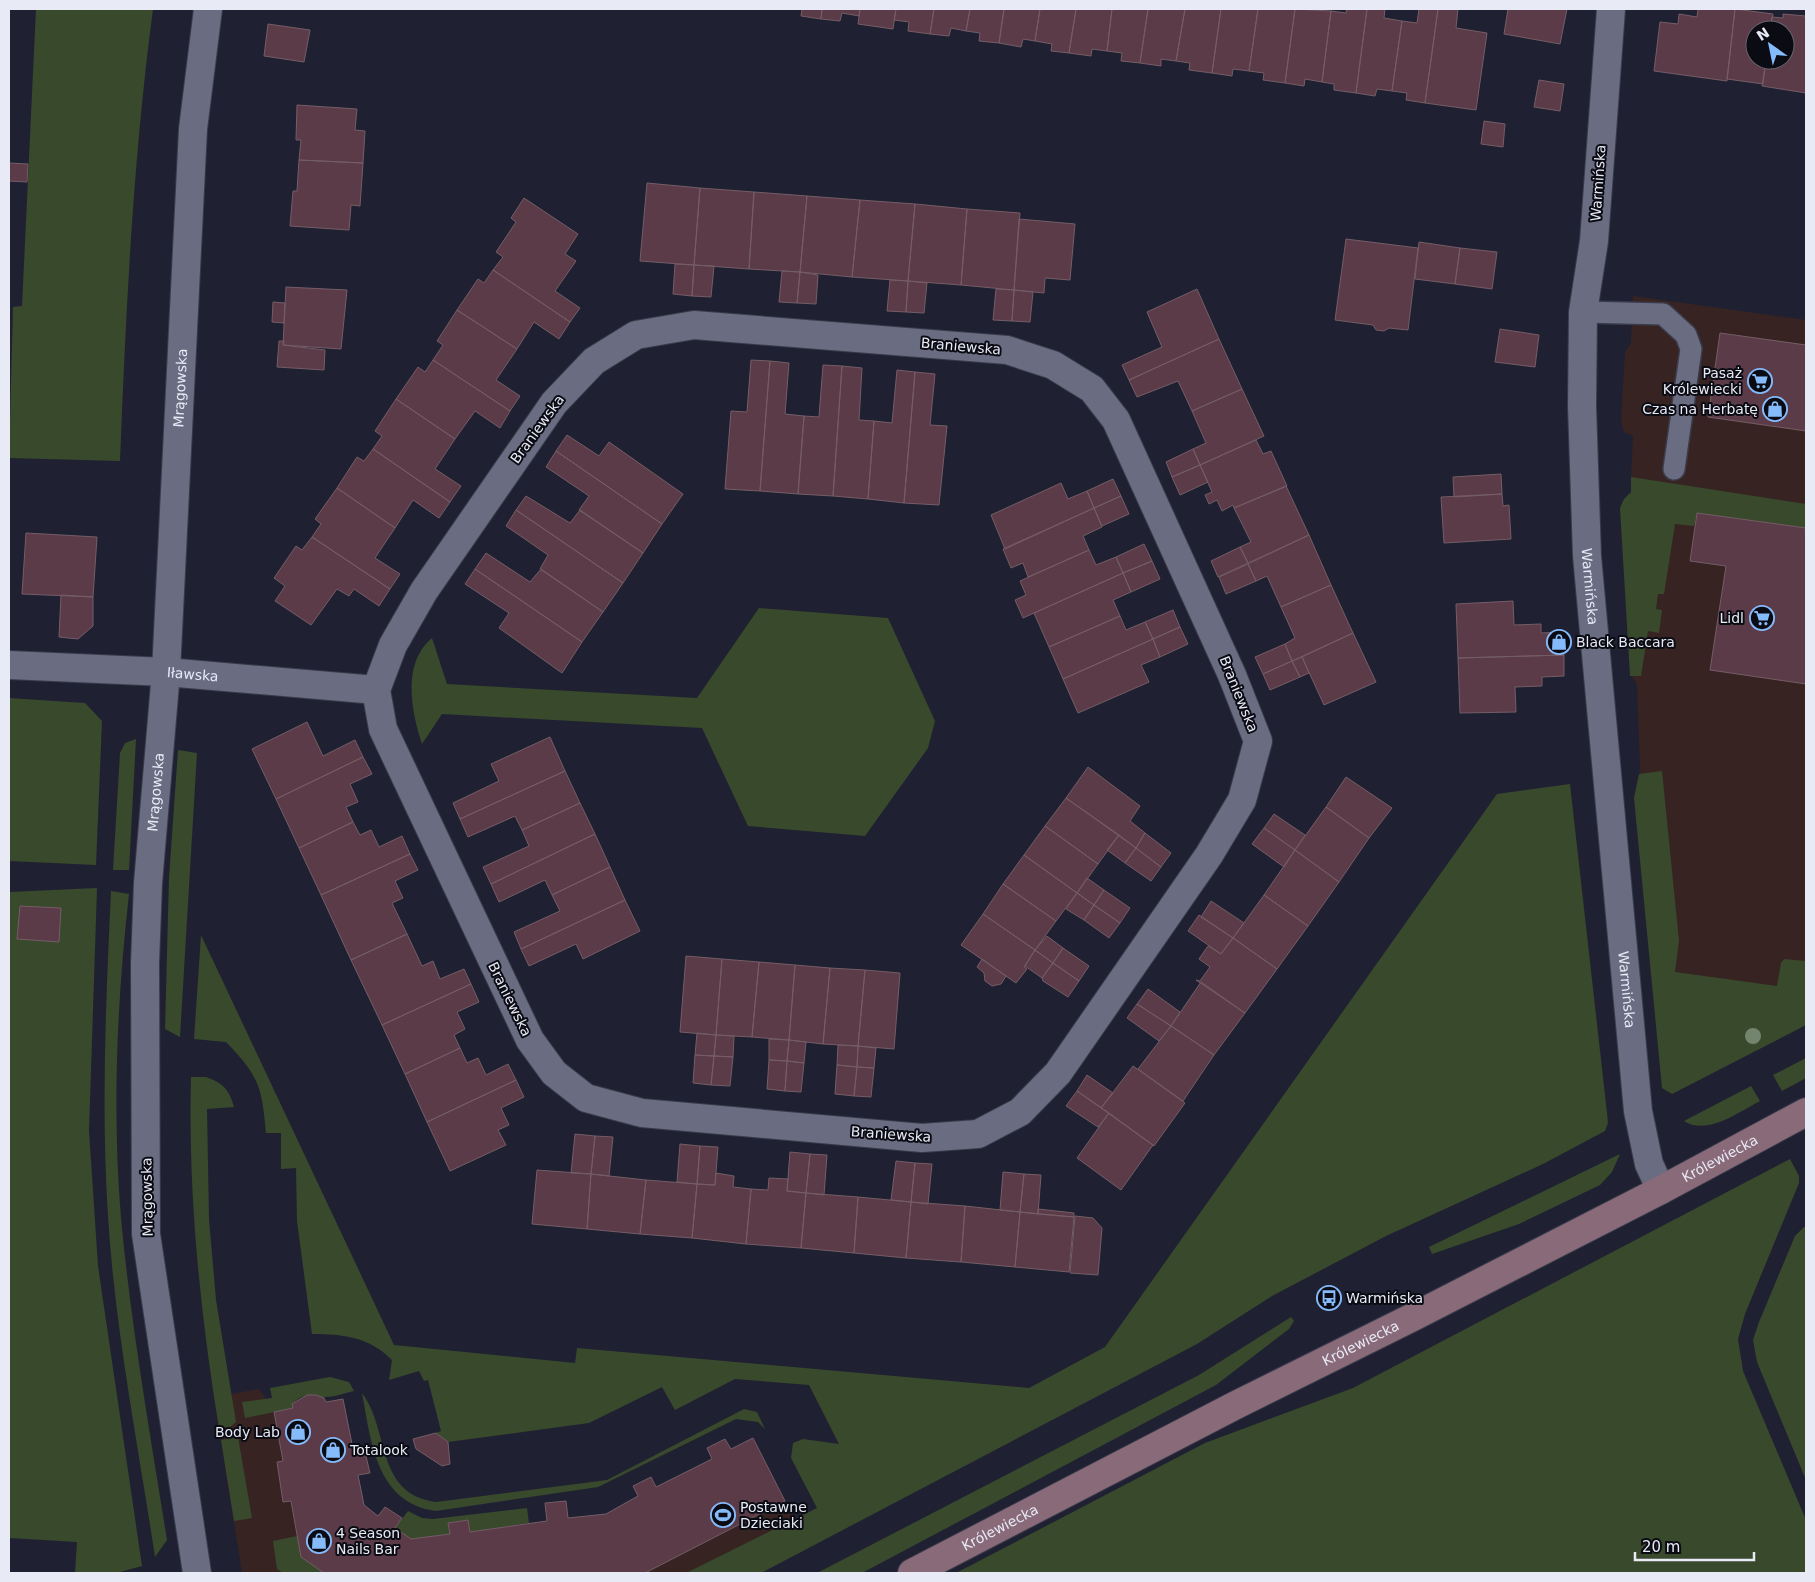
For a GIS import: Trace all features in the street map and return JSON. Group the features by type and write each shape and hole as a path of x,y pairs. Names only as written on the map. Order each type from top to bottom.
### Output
{"street":[{"name":"Mrągowska","path":"198,1573 146,1234 146,963 148,883 166,672 193,129 208,9"},
{"name":"Warmińska","path":"1611,9 1594,242 1583,312 1582,414 1587,556 1638,1111 1649,1164 1661,1190"},
{"name":"Braniewska","path":"694,325 1007,350 1053,365 1092,389 1116,420 1232,675 1258,741 1242,800 1209,856 1058,1073 1020,1112 978,1134 922,1138 642,1113 586,1098 554,1073 530,1040 399,767 383,729 376,690 393,645 424,591 554,402 594,361 636,335 694,325"},
{"name":"Iławska","path":"9,665 166,672 376,690"},
{"name":"Królewiecka","path":"912,1573 1236,1405 1661,1190 1806,1112"}],"lane":[{"path":"1583,312 1663,314 1686,335 1690,349 1674,469"}],"shaded area":[{"path":"1633,296 1806,320 1806,1008 1669,1078 1641,793 1637,685 1632,676 1659,483 1631,477 1633,436 1624,432 1621,422 1625,352 1631,343"},
{"path":"259,1389 274,1412 283,1461 277,1463 283,1502 291,1501 301,1557 324,1573 242,1573 214,1397"},
{"path":"785,1501 796,1519 686,1573 645,1573"}],"green space":[{"path":"36,9 153,9 135,178 120,461 9,458 13,307 22,306"},
{"path":"1631,477 1806,504 1806,528 1697,513 1694,526 1675,524 1664,594 1658,594 1656,609 1662,610 1659,633 1648,631 1641,676 1630,676 1620,508 1624,499 1631,492"},
{"path":"759,608 888,618 935,721 928,748 865,836 748,826 702,728 442,714 422,744 412,703 413,674 416,660 432,638 447,684 697,698"},
{"path":"9,698 85,703 102,721 96,865 9,861"},
{"path":"136,739 129,870 113,870 120,753 125,743"},
{"path":"178,750 197,753 180,1037 165,1029 169,878"},
{"path":"1662,771 1679,941 1675,972 1777,986 1781,963 1784,959 1806,961 1806,1025 1672,1094 1662,1088 1634,798 1639,774"},
{"path":"1570,784 1607,1113 1608,1123 1605,1131 1543,1164 1386,1236 1272,1296 1197,1344 761,1573 686,1573 817,1508 791,1458 793,1443 803,1439 839,1444 809,1385 735,1379 675,1410 662,1387 589,1423 448,1442 436,1433 441,1431 428,1380 424,1381 419,1371 389,1380 392,1360 374,1346 345,1336 312,1334 297,1221 296,1168 281,1169 281,1133 266,1133 260,1093 257,1083 246,1064 226,1042 194,1039 201,935 394,1345 575,1363 577,1348 1029,1388 1105,1347 1497,794"},
{"path":"97,888 89,1131 98,1266 142,1566 116,1573 75,1573 77,1542 9,1538 9,892"},
{"path":"111,891 129,894 121,974 117,1056 118,1178 130,1299 167,1540 155,1557 121,1344 108,1216 105,1094"},
{"path":"1806,1058 1806,1078 1782,1091 1773,1075"},
{"path":"191,1077 206,1077 217,1082 227,1091 234,1107 207,1109 209,1219 216,1300 236,1422 230,1427 219,1428 201,1297 191,1165"},
{"path":"1751,1086 1760,1101 1733,1116 1723,1121 1703,1126 1693,1125 1684,1121"},
{"path":"1620,1154 1612,1172 1600,1185 1519,1224 1432,1254 1429,1247"},
{"path":"1790,1159 1799,1176 1799,1183 1745,1314 1738,1339 1743,1371 1806,1520 1806,1573 956,1573 1205,1443 1353,1388"},
{"path":"1806,1227 1806,1480 1757,1362 1753,1340 1795,1236"},
{"path":"1291,1317 1294,1321 1289,1329 1216,1385 862,1573 817,1573 1199,1375"},
{"path":"330,1377 349,1382 354,1391 329,1397 306,1396 292,1404 293,1408 245,1418 242,1402 272,1398 270,1388"},
{"path":"362,1393 371,1408 393,1474 403,1487 416,1497 436,1502 607,1480 744,1409 757,1412 765,1429 758,1422 736,1419 598,1487 436,1511 416,1506 400,1496 389,1483 380,1467 374,1449"},
{"path":"238,1437 252,1518 234,1521 221,1440"},
{"path":"527,1508 529,1523 470,1532 468,1520 448,1523 450,1534 411,1539 395,1528 408,1511 422,1518 433,1519"},
{"path":"297,1536 302,1557 324,1573 283,1573 277,1569 273,1541"}],"building":[{"path":"802,9 822,9 821,19 801,16"},
{"path":"822,9 860,9 859,16 842,13 840,21 821,19"},
{"path":"860,9 896,9 893,29 858,24"},
{"path":"896,9 934,9 930,34 908,31 909,22 894,20"},
{"path":"934,9 970,9 966,31 951,28 949,36 930,34"},
{"path":"970,9 1004,9 999,43 979,41 980,33 966,31"},
{"path":"1004,9 1040,9 1035,41 1023,39 1021,47 999,43"},
{"path":"1040,9 1076,9 1069,53 1051,51 1052,44 1035,41"},
{"path":"1076,9 1112,9 1107,51 1092,49 1091,56 1069,53"},
{"path":"1112,9 1148,9 1140,63 1121,61 1122,53 1107,51"},
{"path":"1148,9 1185,9 1176,61 1161,59 1161,66 1140,63"},
{"path":"1185,9 1221,9 1212,73 1189,70 1190,63 1176,61"},
{"path":"1221,9 1258,9 1249,71 1233,69 1232,76 1212,73"},
{"path":"1258,9 1295,9 1285,83 1263,80 1264,73 1249,71"},
{"path":"1295,9 1331,11 1322,82 1305,79 1304,86 1285,83"},
{"path":"1347,9 1367,9 1356,93 1334,90 1334,84 1322,82 1331,11 1346,13"},
{"path":"1367,9 1385,9 1384,18 1402,21 1392,91 1377,89 1375,96 1356,93"},
{"path":"1419,9 1438,9 1425,103 1406,100 1407,93 1392,91 1402,21 1417,23"},
{"path":"1438,9 1458,9 1456,28 1487,33 1476,110 1425,103"},
{"path":"1508,9 1567,9 1560,44 1504,34"},
{"path":"1698,9 1735,9 1727,81 1654,71 1660,22 1678,24 1679,14 1697,17"},
{"path":"1735,9 1773,14 1772,20 1745,20 1745,70 1765,70 1763,84 1727,79"},
{"path":"1783,14 1806,16 1806,93 1762,86 1764,70 1795,70 1795,20 1772,20 1772,17 1783,18"},
{"path":"268,24 310,30 304,62 264,56"},
{"path":"1539,80 1564,84 1560,111 1534,107"},
{"path":"297,105 357,109 355,130 365,131 363,163 299,160 301,140 296,140"},
{"path":"1484,121 1505,124 1503,147 1481,144"},
{"path":"299,160 363,163 360,206 351,205 349,230 290,226 293,191 297,191"},
{"path":"9,163 28,164 27,182 9,181"},
{"path":"647,183 700,188 694,265 640,261"},
{"path":"700,188 754,192 749,269 694,265"},
{"path":"754,192 807,196 800,272 749,269"},
{"path":"807,196 860,200 852,277 800,272"},
{"path":"524,198 578,234 565,254 576,261 555,291 580,308 570,322 493,270 503,257 496,252 516,222 511,218"},
{"path":"860,200 915,204 908,281 852,277"},
{"path":"915,204 967,209 961,285 908,281"},
{"path":"967,209 1020,213 1014,290 961,285"},
{"path":"1019,219 1075,224 1070,280 1045,278 1044,293 1014,290"},
{"path":"1346,239 1418,248 1408,330 1389,328 1384,331 1376,330 1373,325 1335,320"},
{"path":"1419,242 1460,248 1455,284 1415,279"},
{"path":"1460,248 1497,252 1492,289 1455,284"},
{"path":"675,264 694,265 692,296 673,294"},
{"path":"694,265 714,266 711,297 692,296"},
{"path":"493,270 570,322 559,339 534,322 517,349 457,310 478,279 484,283"},
{"path":"782,271 800,272 797,303 779,302"},
{"path":"800,272 818,275 816,304 797,303"},
{"path":"890,280 908,281 906,312 887,311"},
{"path":"908,281 927,283 924,313 906,312"},
{"path":"286,287 347,290 341,349 283,345"},
{"path":"996,289 1014,290 1012,321 993,320"},
{"path":"1197,289 1219,339 1129,380 1122,365 1162,347 1147,312"},
{"path":"1014,290 1033,292 1030,322 1012,321"},
{"path":"273,302 285,303 284,323 272,322"},
{"path":"457,310 517,349 496,380 520,396 510,411 433,360 443,345 437,341"},
{"path":"1500,329 1539,335 1535,367 1495,362"},
{"name":"Pasaż Królewiecki","path":"1720,333 1806,345 1806,431 1708,417"},
{"path":"1219,339 1242,389 1192,411 1178,381 1137,397 1129,380"},
{"path":"279,341 284,341 283,345 325,350 324,370 277,367"},
{"path":"433,360 510,411 500,428 475,411 455,439 396,399 418,367 425,372"},
{"path":"751,360 770,361 760,491 725,489 731,411 747,412"},
{"path":"770,361 789,363 785,414 804,416 798,494 760,491"},
{"path":"823,365 842,366 833,496 798,494 804,416 819,417"},
{"path":"842,366 862,368 859,420 874,421 868,499 833,496"},
{"path":"897,370 915,372 904,503 868,499 874,421 892,423"},
{"path":"915,372 935,374 930,425 947,426 939,505 904,503"},
{"path":"1242,389 1264,436 1200,465 1193,449 1206,443 1192,411"},
{"path":"396,399 455,439 435,469 461,486 450,502 373,449 382,436 375,431"},
{"path":"567,435 599,456 609,442 683,494 662,524 556,451"},
{"path":"1256,440 1263,454 1271,451 1287,486 1234,508 1233,505 1222,511 1217,500 1209,504 1205,495 1212,492 1200,465"},
{"path":"373,449 450,502 439,518 413,500 395,528 337,488 357,457 364,461"},
{"path":"1193,449 1200,465 1172,477 1166,462"},
{"path":"556,451 662,524 643,553 579,510 589,496 546,467"},
{"path":"1200,465 1208,482 1180,495 1172,477"},
{"path":"1501,474 1502,494 1454,497 1453,477"},
{"path":"1113,479 1121,496 1094,508 1087,491"},
{"path":"1061,483 1068,499 1087,491 1094,508 1005,549 991,515"},
{"path":"1286,486 1309,535 1248,563 1240,547 1251,542 1234,508"},
{"path":"337,488 395,528 375,558 400,574 390,589 312,537 321,524 315,519"},
{"path":"1502,494 1503,506 1509,505 1511,539 1444,543 1441,497"},
{"path":"526,496 570,523 580,510 643,553 623,583 516,510"},
{"path":"1121,496 1129,514 1102,526 1094,508"},
{"path":"1094,508 1102,527 1083,536 1089,550 1028,577 1023,563 1011,568 1003,549"},
{"path":"516,510 623,583 603,612 540,569 548,555 506,526"},
{"name":"Lidl","path":"1697,513 1806,528 1806,684 1710,670 1726,566 1690,561"},
{"path":"26,533 97,537 93,597 22,594"},
{"path":"1309,535 1331,585 1281,607 1267,576 1256,581 1248,564"},
{"path":"312,537 390,589 379,606 354,589 349,596 337,589 311,625 275,601 285,586 274,578 296,546 302,550"},
{"path":"1144,544 1152,561 1123,573 1116,557"},
{"path":"1240,547 1248,563 1218,577 1211,561"},
{"path":"1089,550 1096,565 1116,557 1123,573 1023,618 1015,600 1026,595 1020,581"},
{"path":"486,553 530,582 541,569 603,612 582,642 475,569"},
{"path":"1152,561 1160,579 1131,592 1123,573"},
{"path":"1248,564 1256,581 1226,594 1219,577"},
{"path":"475,569 582,642 562,673 499,628 509,613 465,584"},
{"path":"1123,573 1131,592 1113,600 1120,616 1049,647 1034,613"},
{"path":"1331,585 1353,633 1292,661 1285,644 1295,638 1281,607"},
{"path":"61,595 93,597 93,626 78,639 59,637"},
{"path":"1513,601 1514,625 1541,624 1541,633 1563,632 1564,655 1458,658 1456,604"},
{"path":"1173,610 1180,627 1153,639 1145,622"},
{"path":"1120,616 1126,630 1145,622 1153,639 1063,679 1049,647"},
{"path":"1180,627 1188,644 1160,657 1153,639"},
{"path":"1353,633 1376,682 1324,705 1302,657"},
{"path":"1153,639 1160,657 1141,665 1149,682 1078,713 1063,679"},
{"path":"1285,644 1292,661 1263,674 1255,657"},
{"path":"1564,655 1564,676 1542,677 1542,686 1515,687 1516,712 1460,713 1458,658"},
{"path":"1302,657 1309,673 1300,677 1292,661"},
{"path":"1292,661 1300,677 1270,690 1263,674"},
{"path":"307,722 323,756 355,740 363,757 276,799 252,749"},
{"path":"550,737 565,771 460,819 453,803 499,781 491,764"},
{"path":"363,757 372,774 350,784 358,802 346,807 353,822 299,848 276,799"},
{"path":"1088,767 1140,806 1130,821 1145,833 1136,848 1066,798"},
{"path":"565,771 580,803 522,830 515,816 468,837 460,819"},
{"path":"1346,777 1392,808 1369,838 1326,807"},
{"path":"1066,798 1119,835 1098,864 1045,826"},
{"path":"580,803 595,834 491,884 483,867 529,846 522,830"},
{"path":"1326,807 1369,838 1339,882 1295,850"},
{"path":"1274,814 1305,835 1295,850 1264,828"},
{"path":"353,822 360,835 371,830 379,847 402,836 410,854 321,895 299,848"},
{"path":"1045,826 1098,864 1077,893 1024,855"},
{"path":"1264,828 1295,850 1284,867 1252,844"},
{"path":"1145,833 1171,853 1161,867 1136,848"},
{"path":"595,834 610,867 552,895 545,880 499,902 491,884"},
{"path":"1119,835 1136,848 1125,863 1107,850"},
{"path":"1136,848 1161,867 1151,881 1125,863"},
{"path":"1295,850 1339,882 1308,926 1264,895"},
{"path":"410,854 418,870 395,881 403,898 392,903 407,934 351,960 321,895"},
{"path":"1024,855 1077,893 1056,921 1003,884"},
{"path":"610,867 625,900 521,949 514,932 560,911 552,895"},
{"path":"1087,878 1104,890 1094,905 1077,893"},
{"path":"1003,884 1056,921 1035,950 983,914"},
{"path":"1104,890 1130,908 1120,923 1094,905"},
{"path":"1077,893 1094,905 1084,920 1066,909"},
{"path":"1264,895 1308,926 1277,969 1233,938"},
{"path":"625,900 640,931 583,959 576,944 529,966 521,949"},
{"path":"1211,901 1244,923 1233,938 1201,917"},
{"path":"1094,905 1120,923 1109,938 1084,920"},
{"path":"20,906 61,908 59,942 17,939"},
{"path":"983,914 1035,950 1024,967 1027,969 1016,983 961,945"},
{"path":"1199,915 1233,938 1221,954 1188,931"},
{"path":"407,934 422,966 433,961 440,979 464,969 471,984 382,1025 351,960"},
{"path":"1047,936 1063,948 1053,963 1035,950"},
{"path":"1233,938 1277,969 1245,1013 1196,980 1200,981 1210,967 1199,959 1208,946 1221,954"},
{"path":"1063,948 1089,966 1079,981 1053,963"},
{"path":"1035,950 1053,963 1042,978 1025,966"},
{"path":"686,956 722,959 716,1035 680,1032"},
{"path":"722,959 759,962 752,1037 716,1035"},
{"path":"982,959 1006,976 1001,984 992,986 985,981 984,973 977,967"},
{"path":"759,962 795,965 789,1040 752,1037"},
{"path":"1053,963 1079,981 1068,997 1043,981 1042,978"},
{"path":"795,965 830,968 823,1044 789,1040"},
{"path":"830,968 865,970 858,1046 823,1044"},
{"path":"865,970 900,973 894,1049 858,1046"},
{"path":"1201,982 1245,1013 1214,1055 1171,1026"},
{"path":"471,984 479,1002 457,1012 465,1029 454,1035 460,1048 405,1074 382,1025"},
{"path":"1148,989 1180,1012 1171,1026 1137,1004"},
{"path":"1137,1004 1171,1026 1159,1041 1127,1018"},
{"path":"1171,1026 1214,1055 1183,1101 1138,1069"},
{"path":"697,1033 716,1035 714,1056 695,1055"},
{"path":"716,1035 734,1036 733,1057 714,1056"},
{"path":"769,1039 789,1040 787,1061 769,1060"},
{"path":"789,1040 806,1042 804,1063 787,1061"},
{"path":"838,1045 858,1046 857,1067 837,1065"},
{"path":"858,1046 876,1048 874,1068 857,1067"},
{"path":"460,1048 467,1063 478,1058 486,1075 508,1064 516,1080 427,1122 405,1074"},
{"path":"695,1055 714,1056 711,1085 693,1083"},
{"path":"714,1056 733,1057 730,1086 711,1085"},
{"path":"769,1060 787,1061 785,1091 767,1089"},
{"path":"787,1061 804,1063 801,1092 785,1091"},
{"path":"837,1065 857,1067 854,1096 835,1094"},
{"path":"1133,1066 1185,1103 1154,1146 1101,1108"},
{"path":"857,1067 874,1068 871,1097 854,1096"},
{"path":"1087,1075 1113,1093 1101,1108 1077,1091"},
{"path":"516,1080 524,1097 501,1108 509,1125 498,1130 506,1145 450,1171 427,1122"},
{"path":"1077,1091 1109,1113 1098,1127 1066,1106"},
{"path":"1109,1113 1153,1145 1121,1190 1077,1158"},
{"path":"575,1134 595,1136 591,1174 571,1173"},
{"path":"595,1136 613,1137 609,1176 591,1174"},
{"path":"680,1144 700,1146 697,1184 677,1182"},
{"path":"700,1146 718,1147 715,1185 697,1184"},
{"path":"790,1152 810,1154 806,1193 787,1191"},
{"path":"810,1154 827,1155 824,1195 806,1193"},
{"path":"896,1161 915,1163 911,1202 891,1200"},
{"path":"915,1163 932,1164 928,1204 911,1202"},
{"path":"537,1170 591,1174 587,1229 532,1224"},
{"path":"1003,1172 1024,1174 1020,1212 1000,1210"},
{"path":"716,1173 734,1176 733,1187 751,1189 746,1244 692,1238 697,1184 715,1185"},
{"path":"591,1174 646,1180 640,1234 587,1229"},
{"path":"1024,1174 1041,1175 1038,1214 1020,1212"},
{"path":"769,1178 788,1179 787,1191 806,1193 801,1248 746,1244 751,1189 768,1190"},
{"path":"646,1180 697,1184 692,1238 640,1234"},
{"path":"806,1193 858,1197 854,1253 801,1248"},
{"path":"858,1197 911,1202 906,1258 854,1253"},
{"path":"911,1202 965,1206 961,1262 906,1258"},
{"path":"965,1206 1020,1212 1015,1267 961,1262"},
{"path":"1038,1209 1074,1213 1074,1217 1038,1214"},
{"path":"1020,1212 1074,1217 1069,1272 1015,1267"},
{"path":"1075,1216 1093,1218 1102,1228 1098,1275 1070,1273"},
{"path":"307,1395 316,1395 324,1398 326,1402 343,1399 354,1454 365,1452 370,1473 358,1475 364,1505 378,1516 385,1507 402,1518 395,1528 411,1539 450,1534 448,1523 468,1520 470,1532 547,1521 545,1503 566,1501 568,1518 606,1514 638,1496 633,1486 651,1477 656,1487 712,1459 707,1448 725,1439 731,1449 753,1438 785,1501 645,1573 324,1573 301,1557 291,1501 283,1502 277,1462 283,1461 274,1412 293,1408 292,1404"},
{"path":"436,1433 448,1442 450,1464 442,1466 416,1449 413,1439"}],"place":[{"name":"Pasaż Królewiecki","path":"1760,381"},
{"name":"Czas na Herbatę","path":"1775,409"},
{"name":"Lidl","path":"1762,618"},
{"name":"Black Baccara","path":"1559,642"},
{"name":"Warmińska","path":"1329,1298"},
{"name":"Body Lab","path":"298,1432"},
{"name":"Totalook","path":"333,1450"},
{"name":"Postawne Dzieciaki","path":"723,1515"},
{"name":"4 Season Nails Bar","path":"319,1541"}]}
